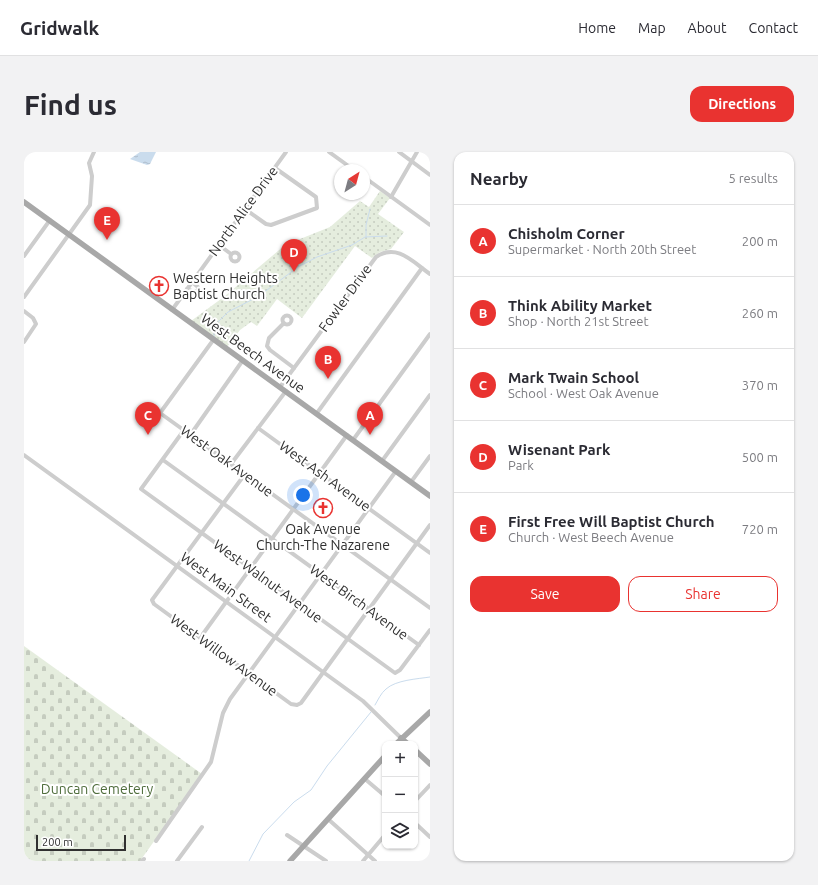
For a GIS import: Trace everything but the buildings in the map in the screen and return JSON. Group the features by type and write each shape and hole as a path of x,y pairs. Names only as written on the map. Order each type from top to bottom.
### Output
{"main road":[{"name":"West Beech Avenue","path":"24,202 430,496"},
{"path":"398,741 430,712"},
{"name":"West Main Street","path":"401,738 404,741"},
{"path":"418,753 430,764"},
{"path":"290,861 382,759"}],"street":[{"path":"24,297 90,205 92,176 89,163 94,152"},
{"name":"North Alice Drive","path":"172,310 286,152"},
{"path":"329,152 346,164"},
{"path":"399,152 430,175"},
{"path":"391,197 417,152"},
{"path":"245,209 266,224 272,225 317,208 316,197 275,168"},
{"path":"370,181 430,225"},
{"path":"24,256 50,220"},
{"path":"219,245 231,254"},
{"name":"Fowler Drive","path":"280,387 371,261 385,252 392,251 401,253 422,268"},
{"path":"316,413 422,268 430,274"},
{"path":"187,288 192,292 198,290 197,286 192,282"},
{"path":"24,312 33,318 36,324 24,342"},
{"path":"284,323 269,338 267,346 270,350 294,368"},
{"path":"353,440 430,334"},
{"name":"West Oak Avenue","path":"214,339 160,413 430,608"},
{"path":"191,434 244,360"},
{"path":"232,464 286,391"},
{"path":"382,461 430,394"},
{"name":"West Ash Avenue","path":"258,428 430,553"},
{"path":"162,460 184,430"},
{"path":"200,638 347,435"},
{"name":"West Main Street","path":"24,455 363,701 401,738"},
{"path":"411,482 430,456"},
{"name":"West Walnut Avenue","path":"162,460 141,489 395,673 400,670 419,645"},
{"name":"West Birch Avenue","path":"162,460 419,645"},
{"path":"156,841 204,773 215,750 225,706 396,471"},
{"path":"177,566 245,474"},
{"path":"324,673 430,525"},
{"name":"West Willow Avenue","path":"177,566 152,600 154,604 200,638 291,704 297,706 324,673"},
{"path":"419,645 430,630"},
{"path":"365,779 382,793"},
{"path":"418,798 430,785"},
{"path":"328,818 375,861"},
{"path":"418,826 430,837"},
{"path":"177,861 202,827"},
{"path":"286,835 304,845 326,861"},
{"path":"363,861 382,839"}],"green space":[{"path":"380,191 390,198 378,214 404,232 391,249 380,252 372,258 355,246 302,318 277,299 257,326 251,322 240,330 227,347 191,321 225,296 285,245 330,227 360,201 369,207"},
{"name":"Duncan Cemetery","path":"24,646 202,774 140,861 24,861"}],"water":[{"path":"140,152 156,152 150,164 147,165 130,159"}],"waterway":[{"path":"366,237 366,225 370,209"},
{"path":"214,337 214,329 217,323 228,312 259,296 298,267 317,257 352,245 365,237 387,236"},
{"path":"375,705 383,692 390,686 407,680 430,677"},
{"path":"249,861 263,834 294,802 311,790 327,766 371,712"}],"place":[{"name":"First Free Will Baptist Church","path":"107,240"},
{"name":"Wisenant Park","path":"294,272"},
{"name":"Western Heights Baptist Church","path":"159,286"},
{"name":"Think Ability Market","path":"328,379"},
{"name":"Mark Twain School","path":"148,435"},
{"name":"Chisholm Corner","path":"370,435"},
{"name":"Oak Avenue Church-The Nazarene","path":"323,508"}]}
